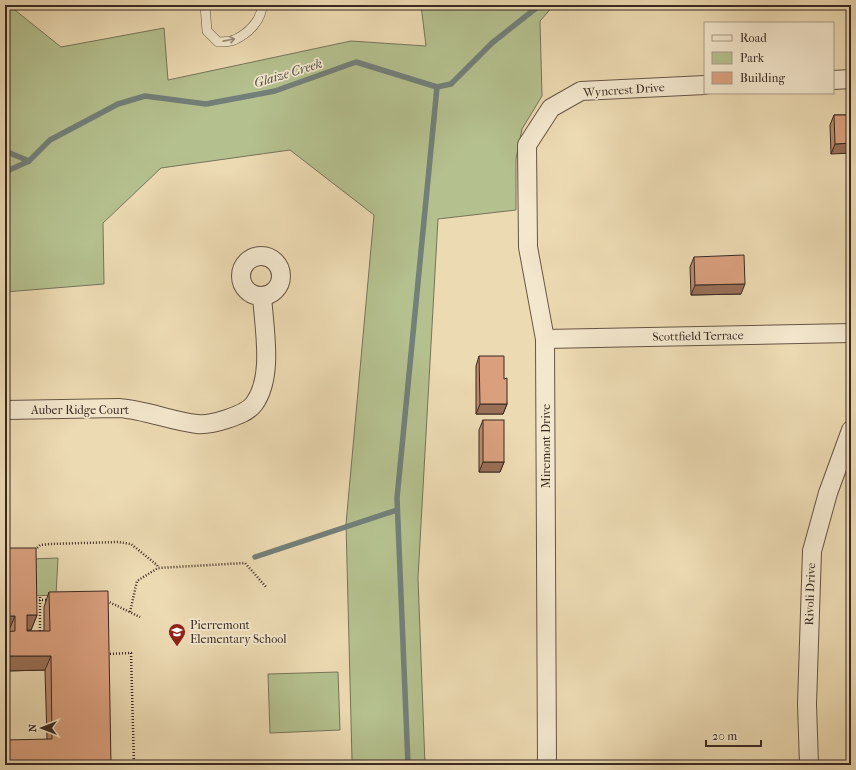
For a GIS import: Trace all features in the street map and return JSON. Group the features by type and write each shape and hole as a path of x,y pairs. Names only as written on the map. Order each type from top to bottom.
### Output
{"street":[{"path":"834,80 851,79"},
{"name":"Wyncrest Drive","path":"535,132 551,108 581,91 704,86"},
{"name":"Miremont Drive","path":"535,132 527,145 528,246 545,339 547,765"},
{"name":"Auber Ridge Court","path":"5,410 134,409 183,422 200,424 238,416 253,404 262,386 266,368 262,296"},
{"name":"Scottfield Terrace","path":"545,339 851,333"},
{"name":"Rivoli Drive","path":"809,765 807,704 812,551 828,493 851,430"}],"lane":[{"path":"205,5 207,31 218,42 233,41 252,29 262,13 262,5"}],"path":[{"path":"35,556 35,549 40,545 118,542 131,544 157,565 158,568"},
{"path":"130,612 137,581 158,568 245,564 267,588"},
{"path":"34,635 40,635 40,595"},
{"path":"102,598 140,617"},
{"path":"31,601 53,600"},
{"path":"104,654 131,653 134,765"}],"green space":[{"path":"421,5 554,5 540,21 542,96 522,129 516,159 516,210 438,219 418,578 425,765 350,765 352,760 346,524 374,215 290,150 161,168 103,223 104,284 5,292 5,8 11,7 61,47 164,28 168,80 351,41 426,46"},
{"path":"58,558 56,595 31,596 31,559"},
{"path":"338,672 340,730 270,733 268,674"}],"building":[{"path":"834,115 851,115 851,143 835,144"},
{"path":"744,255 745,284 695,285 694,257"},
{"path":"479,356 504,356 504,379 507,378 507,404 480,404"},
{"path":"483,420 504,420 504,462 483,462"},
{"path":"5,548 36,548 37,615 27,615 27,631 50,631 49,592 108,591 111,765 5,765 5,740 52,739 51,656 5,656 5,632 15,631 15,616 5,616"}],"waterway":[{"name":"Glaize Creek","path":"5,172 29,161 50,140 118,104 145,96 206,104 275,91 356,62 437,87 451,84 492,43 540,5"},
{"path":"408,765 397,498 437,87"},
{"path":"5,151 29,161"},
{"path":"255,557 397,510"}],"place":[{"name":"Pierremont Elementary School","path":"177,647"}]}
